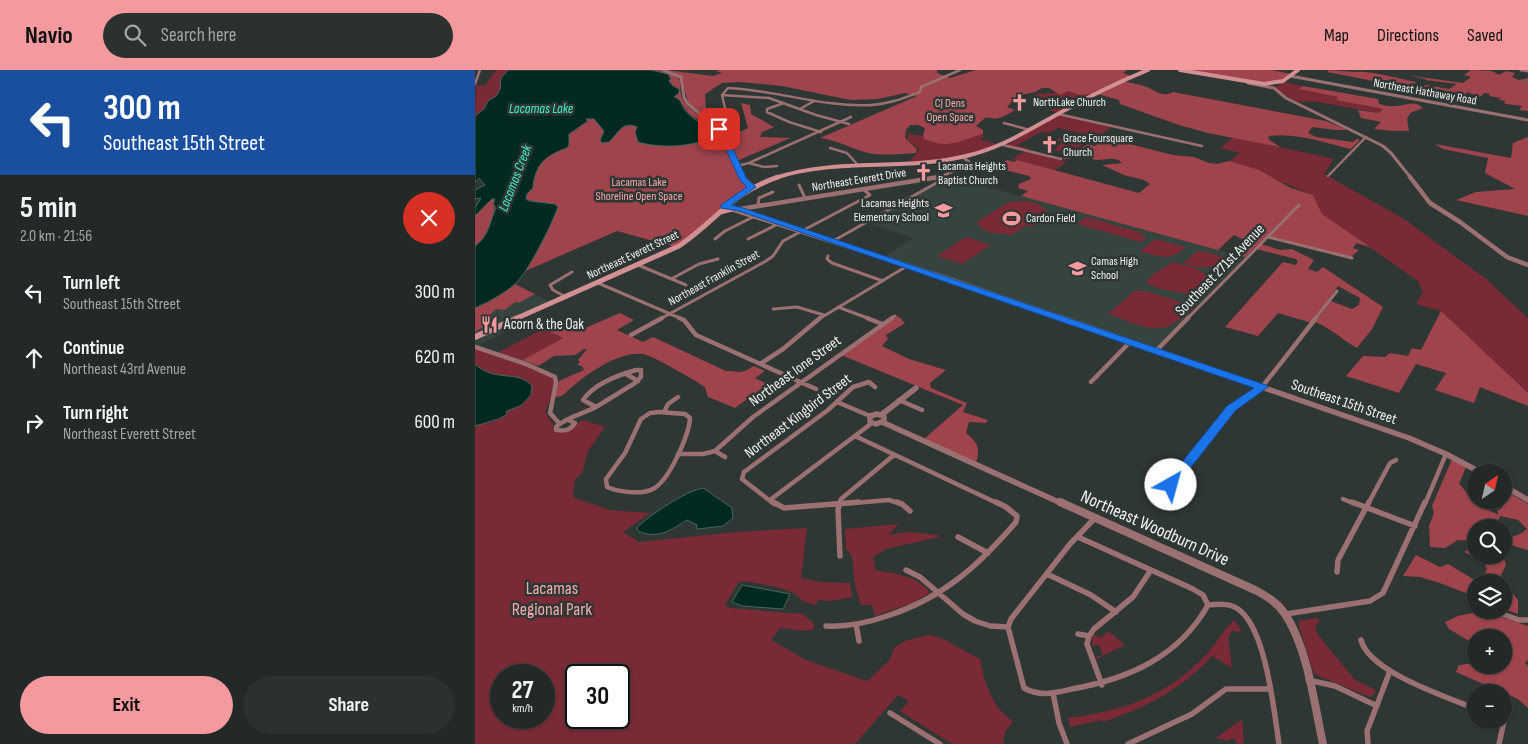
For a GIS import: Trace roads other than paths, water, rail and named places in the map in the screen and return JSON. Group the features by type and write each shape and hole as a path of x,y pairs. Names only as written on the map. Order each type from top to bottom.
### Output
{"main road":[{"name":"Northeast Everett Street","path":"475,337 638,265 690,239 723,206 753,187 802,171 857,164 963,157 1003,145 1115,83 1148,70"},
{"path":"1180,70 1264,84 1279,83 1298,70"},
{"path":"719,212 732,209"}],"street":[{"path":"475,84 480,70"},
{"path":"663,70 680,77 687,103 719,129 745,182 753,187"},
{"path":"721,95 728,88 780,92 814,102 863,106 895,102 917,95 921,87 960,70"},
{"path":"1521,70 1528,71"},
{"name":"Northeast Hathaway Road","path":"1290,76 1528,120"},
{"path":"1249,83 1274,88 1286,98 1383,146 1391,153 1430,203 1460,222 1507,257 1528,266"},
{"path":"1274,88 1279,83"},
{"path":"911,93 917,95"},
{"path":"719,129 729,126 721,95"},
{"path":"721,95 764,97 785,102 800,109 849,124"},
{"path":"785,102 766,110 785,121 821,132"},
{"path":"800,109 814,102"},
{"path":"1058,114 1202,146"},
{"path":"737,166 749,163 851,117"},
{"path":"1004,123 1031,130"},
{"path":"1328,176 1366,136"},
{"path":"1003,145 1061,159"},
{"path":"830,148 847,153 849,158 856,161 857,164"},
{"name":"Northeast Everett Drive","path":"743,211 758,205 944,176 969,163 963,157"},
{"path":"749,163 764,167 777,166"},
{"path":"833,241 938,182 944,176"},
{"path":"799,185 805,198"},
{"name":"Northeast Franklin Street","path":"631,335 766,262 773,256 783,241 870,195 863,189"},
{"path":"758,205 759,198 773,192"},
{"name":"Southeast 271st Avenue","path":"1156,351 1299,205"},
{"path":"723,206 743,211"},
{"path":"723,206 743,211"},
{"name":"Southeast 15th Street","path":"743,211 1409,438 1467,465"},
{"path":"715,240 725,231 755,216"},
{"path":"748,239 778,224"},
{"path":"1267,238 1273,237 1351,258"},
{"path":"828,256 827,259 832,263 883,281"},
{"path":"671,278 697,265 718,259"},
{"path":"638,265 686,284"},
{"path":"760,364 783,350 824,315 847,304 907,266"},
{"path":"566,297 553,290 550,286 572,272"},
{"path":"598,283 687,323 696,335 816,389"},
{"path":"1171,485 1231,408 1263,387 1337,291"},
{"path":"773,308 797,307 824,315"},
{"path":"838,307 882,324"},
{"name":"Northeast Ione Street","path":"715,452 753,416 803,383 808,377 895,316"},
{"path":"1091,382 1130,342"},
{"path":"475,347 526,364 555,377 557,384 549,412 559,423"},
{"path":"584,414 575,422 573,428 562,431 556,429 559,423 584,414 596,407 638,381 641,376 641,370 633,369 626,374 617,376 583,397 583,400 596,407"},
{"path":"626,374 638,381"},
{"name":"Northeast Kingbird Street","path":"875,387 869,382 858,384 741,476 744,482 779,507 792,509 889,500 902,504 910,511"},
{"path":"770,500 855,436 871,420 915,388"},
{"path":"664,412 668,404 678,397"},
{"path":"899,400 922,410"},
{"path":"837,402 871,420 883,422 885,418 881,414"},
{"path":"654,412 688,416 690,420 678,454 661,483 654,489 641,492 612,489 607,486 606,479 625,453 639,421 645,416 654,412"},
{"path":"569,420 575,422"},
{"name":"Northeast Woodburn Drive","path":"883,422 1258,592 1277,604 1286,614 1291,624 1308,680 1323,744"},
{"path":"826,626 837,627 856,624 899,613 925,603 964,577 1016,522 1017,516 1006,507 855,436"},
{"path":"678,454 715,452 725,457"},
{"path":"1286,614 1371,601 1377,598 1387,586 1446,454"},
{"path":"840,556 839,504 844,496 894,455"},
{"path":"1337,572 1336,563 1390,463 1396,460"},
{"path":"1513,491 1528,500"},
{"path":"1343,499 1415,526"},
{"path":"1095,518 1015,613 1008,628 1024,688 1038,694 1053,693 1102,685 1142,670 1170,650 1209,605 1227,605 1240,611 1248,618 1260,640 1279,744"},
{"path":"958,537 988,553"},
{"path":"1078,537 1193,589 1203,596 1209,605"},
{"path":"906,570 928,582 964,616 980,625 1008,628"},
{"path":"1102,685 1087,644 1089,636 1094,629 1133,598 1151,570"},
{"path":"1047,574 1102,601 1116,612"},
{"path":"1512,618 1528,620"},
{"path":"856,624 859,641"},
{"path":"1078,634 1089,636"},
{"path":"1361,640 1365,652 1390,671 1467,705"},
{"path":"1368,744 1367,731 1390,671"},
{"path":"1308,680 1335,686 1377,706"},
{"path":"1129,744 1192,714 1226,689 1269,689"},
{"path":"1053,693 1059,723 1067,744"},
{"path":"890,713 940,744"},
{"path":"1499,744 1502,729"}],"water":[{"name":"Lacamas Lake","path":"508,70 651,70 668,74 671,79 669,81 679,89 679,93 674,97 679,100 687,113 713,134 706,139 687,145 655,145 638,142 635,132 637,127 628,125 621,129 609,142 602,143 600,140 604,131 594,119 586,119 588,121 569,134 569,145 567,148 547,158 539,167 533,188 527,194 526,199 529,201 555,204 558,207 533,259 515,284 475,308 475,246 486,234 496,208 493,204 495,199 492,199 475,216 475,208 481,198 475,199 475,190 485,185 479,178 475,183 475,116 484,109 488,101 496,96 500,90 501,78"},
{"path":"475,364 490,373 520,378 526,381 532,386 531,395 522,405 507,411 506,415 499,419 475,426"},
{"path":"703,488 732,508 733,518 723,526 698,529 696,528 697,525 687,520 664,533 645,534 638,531 637,528 659,510 687,494"},
{"path":"742,585 790,594 783,609 742,606 732,602"}],"waterway":[{"path":"1522,80 1528,82"}],"place":[{"name":"NorthLake Church","path":"1019,102"},
{"name":"Grace Foursquare Church","path":"1049,145"},
{"name":"Lacamas Heights Baptist Church","path":"924,173"},
{"name":"Lacamas Heights Elementary School","path":"943,210"},
{"name":"Cardon Field","path":"1012,218"},
{"name":"Camas High School","path":"1077,268"},
{"name":"Acorn & the Oak","path":"490,324"}],"park label":[{"name":"CJ Dens Open Space","path":"950,110"},
{"name":"Lacamas Lake Shoreline Open Space","path":"639,189"},
{"name":"Lacamas Regional Park","path":"552,598"}],"water label":[{"name":"Lacamas Creek","path":"515,178"}]}
